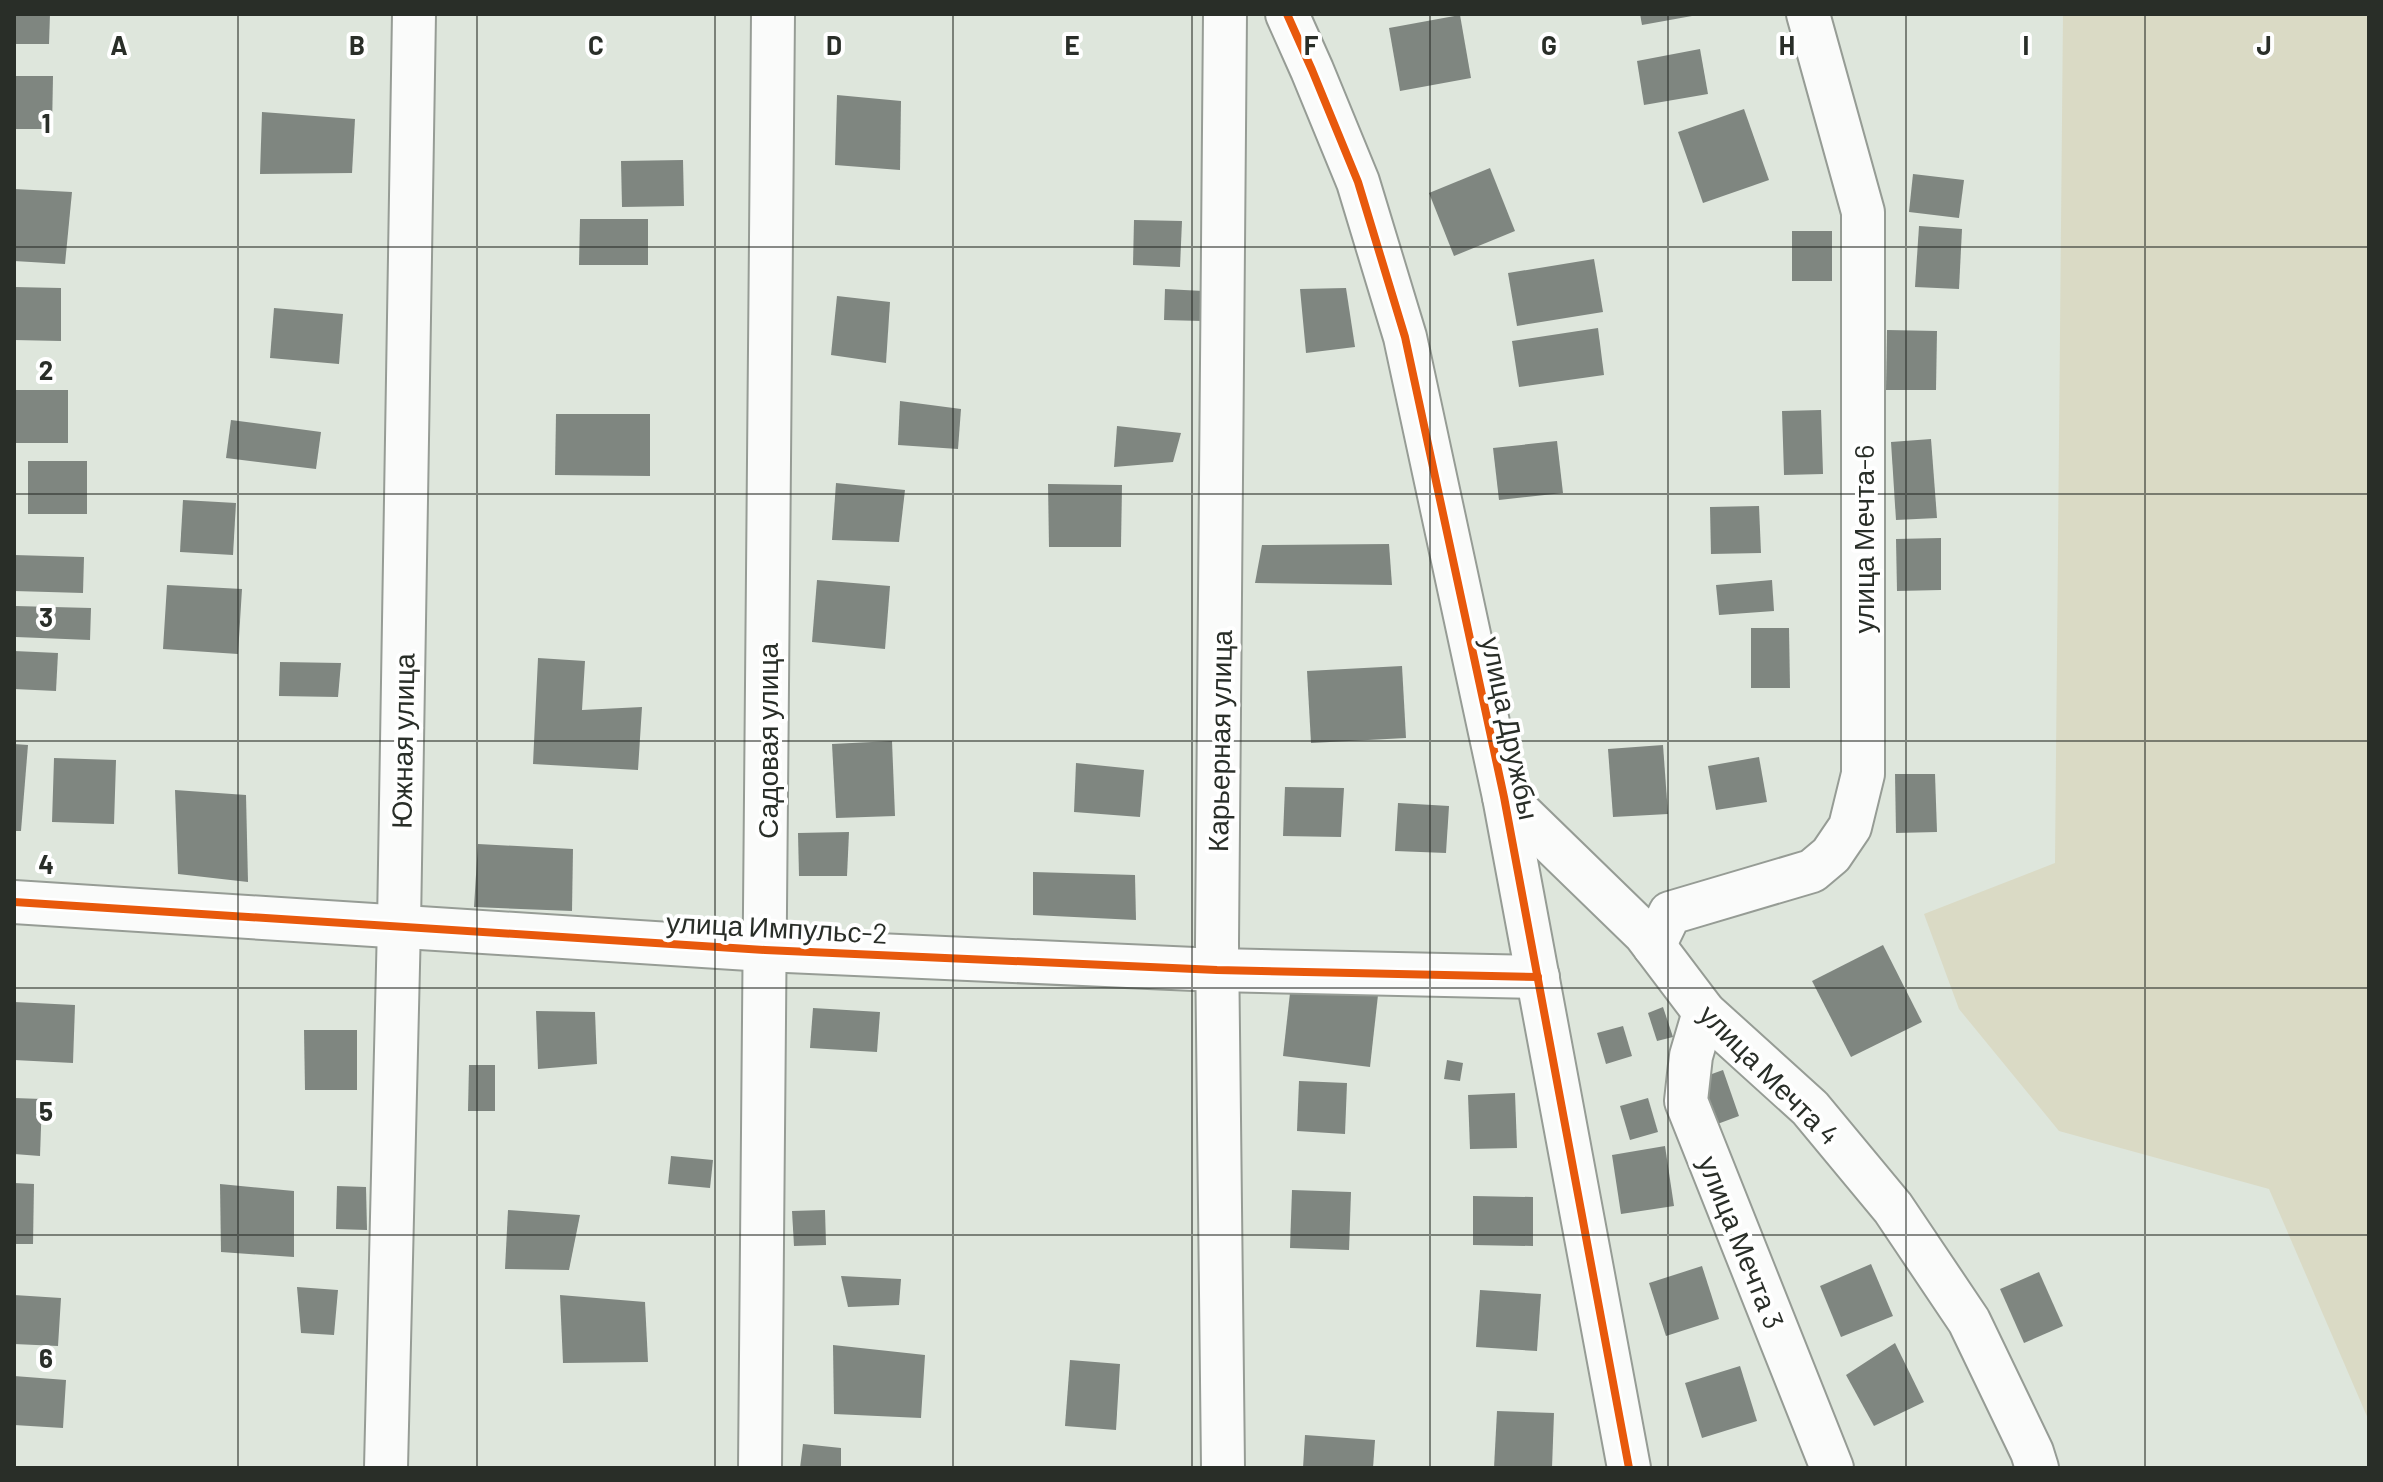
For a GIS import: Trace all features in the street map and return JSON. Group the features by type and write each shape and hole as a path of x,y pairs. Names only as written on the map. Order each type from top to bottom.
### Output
{"street":[{"name":"Южная улица","path":"386,1468 399,925 414,14"},
{"name":"Садовая улица","path":"760,1468 773,14"},
{"name":"Карьерная улица","path":"1223,1468 1217,970 1225,14"},
{"name":"улица Дружбы","path":"1287,14 1358,182 1405,337 1504,797 1629,1468"},
{"name":"улица Мечта-6","path":"1654,946 1670,913 1812,871 1831,855 1850,827 1863,774 1863,212 1808,14"},
{"name":"улица Мечта 4","path":"1504,797 1654,946 1704,1012 1810,1108 1893,1208 1969,1321 2037,1468"},
{"name":"улица Импульс-2","path":"14,902 765,950 1217,970 1538,977"},
{"name":"улица Мечта 3","path":"1704,1012 1691,1056 1686,1101 1832,1468"}],"green space":[{"path":"2063,14 2369,14 2369,1421 2269,1189 2059,1131 1959,1009 1924,914 2055,863"}],"building":[{"path":"14,14 50,14 49,44 14,44"},
{"path":"1640,14 1692,14 1692,16 1642,25"},
{"path":"1460,15 1471,78 1400,91 1389,28"},
{"path":"1700,49 1708,94 1644,105 1637,61"},
{"path":"14,76 53,76 52,129 14,129"},
{"path":"837,95 901,101 900,170 835,165"},
{"path":"1744,109 1769,180 1703,203 1678,132"},
{"path":"262,112 355,119 352,173 260,174"},
{"path":"683,160 684,206 622,207 621,161"},
{"path":"1490,168 1515,231 1454,256 1429,193"},
{"path":"1913,174 1964,180 1959,218 1909,212"},
{"path":"14,189 72,192 65,264 14,261"},
{"path":"580,219 648,219 648,265 579,265"},
{"path":"1134,220 1182,221 1180,267 1133,265"},
{"path":"1919,226 1962,229 1959,289 1915,287"},
{"path":"1792,231 1832,231 1832,281 1792,281"},
{"path":"1594,259 1603,312 1517,326 1508,273"},
{"path":"14,287 61,288 61,341 14,340"},
{"path":"1346,288 1355,347 1306,353 1300,289"},
{"path":"1165,289 1203,291 1202,321 1164,320"},
{"path":"837,296 890,302 886,363 831,355"},
{"path":"274,308 343,314 339,364 270,358"},
{"path":"1598,328 1604,375 1519,387 1512,341"},
{"path":"1887,330 1937,331 1936,390 1886,390"},
{"path":"14,390 68,390 68,443 14,443"},
{"path":"900,401 961,409 958,449 898,445"},
{"path":"1821,410 1823,474 1784,475 1782,411"},
{"path":"556,414 650,414 650,476 555,475"},
{"path":"231,420 321,432 316,469 226,458"},
{"path":"1117,426 1181,433 1173,462 1114,467"},
{"path":"1931,439 1937,518 1896,520 1891,442"},
{"path":"1557,441 1563,493 1499,500 1493,448"},
{"path":"28,461 87,461 87,514 28,514"},
{"path":"836,483 905,490 899,542 832,540"},
{"path":"1048,484 1122,485 1121,547 1049,547"},
{"path":"183,500 236,503 233,555 180,552"},
{"path":"1759,506 1761,553 1711,554 1710,507"},
{"path":"1941,538 1941,590 1897,591 1896,539"},
{"path":"1389,544 1392,585 1255,583 1262,545"},
{"path":"14,555 84,557 83,593 14,591"},
{"path":"817,580 890,586 885,649 812,642"},
{"path":"1772,580 1774,611 1719,615 1716,585"},
{"path":"167,585 242,589 238,654 163,649"},
{"path":"15,606 91,608 90,640 16,637"},
{"path":"1751,628 1789,628 1790,688 1751,688"},
{"path":"14,651 58,653 56,691 14,689"},
{"path":"538,658 585,661 582,710 642,707 638,770 533,764"},
{"path":"280,662 341,663 338,697 279,696"},
{"path":"1402,666 1406,738 1311,743 1307,671"},
{"path":"892,741 895,816 836,818 832,744"},
{"path":"14,744 28,745 21,831 14,831"},
{"path":"1663,745 1668,814 1613,817 1608,749"},
{"path":"1759,757 1767,802 1716,810 1708,766"},
{"path":"54,758 116,760 114,824 52,822"},
{"path":"1076,763 1144,770 1140,817 1074,812"},
{"path":"1895,774 1935,774 1937,832 1896,833"},
{"path":"1285,787 1344,788 1341,837 1283,836"},
{"path":"175,790 246,795 248,882 178,874"},
{"path":"1398,803 1449,806 1446,853 1395,851"},
{"path":"849,832 847,876 799,876 798,833"},
{"path":"478,844 573,849 572,911 474,907"},
{"path":"1033,872 1135,875 1136,920 1033,915"},
{"path":"1883,945 1922,1022 1851,1057 1812,981"},
{"path":"1291,984 1378,995 1370,1067 1283,1056"},
{"path":"14,1002 75,1005 73,1063 14,1060"},
{"path":"1663,1007 1673,1037 1657,1041 1648,1013"},
{"path":"813,1008 880,1012 877,1052 810,1048"},
{"path":"536,1011 595,1012 597,1064 538,1069"},
{"path":"1623,1026 1632,1056 1606,1064 1597,1033"},
{"path":"304,1030 357,1030 357,1090 305,1090"},
{"path":"1447,1060 1463,1063 1460,1081 1444,1079"},
{"path":"469,1065 495,1065 495,1111 468,1111"},
{"path":"1723,1070 1739,1116 1712,1126 1695,1080"},
{"path":"1299,1081 1347,1083 1345,1134 1297,1131"},
{"path":"1515,1093 1517,1148 1470,1149 1468,1095"},
{"path":"14,1098 42,1099 40,1156 14,1154"},
{"path":"1648,1098 1658,1132 1630,1140 1620,1106"},
{"path":"1665,1146 1674,1206 1621,1214 1612,1155"},
{"path":"671,1156 713,1160 710,1188 668,1184"},
{"path":"14,1183 34,1184 33,1244 14,1244"},
{"path":"220,1184 294,1191 294,1257 221,1252"},
{"path":"337,1186 366,1187 367,1230 336,1229"},
{"path":"1292,1190 1351,1192 1349,1250 1290,1248"},
{"path":"1473,1196 1533,1197 1533,1246 1473,1245"},
{"path":"508,1210 580,1215 569,1270 505,1269"},
{"path":"825,1210 826,1245 794,1246 792,1211"},
{"path":"1871,1264 1893,1316 1841,1337 1820,1286"},
{"path":"1702,1266 1719,1319 1666,1336 1649,1283"},
{"path":"2039,1272 2063,1326 2024,1343 2000,1289"},
{"path":"841,1276 901,1279 899,1305 848,1307"},
{"path":"297,1287 338,1290 334,1335 301,1333"},
{"path":"1480,1290 1541,1294 1537,1351 1476,1347"},
{"path":"14,1295 61,1298 58,1346 14,1344"},
{"path":"560,1295 645,1302 648,1362 563,1363"},
{"path":"1895,1343 1924,1402 1874,1426 1846,1375"},
{"path":"833,1345 925,1355 921,1418 834,1414"},
{"path":"1070,1360 1120,1364 1116,1430 1065,1426"},
{"path":"1740,1366 1757,1421 1702,1438 1685,1383"},
{"path":"14,1376 66,1380 63,1428 14,1425"},
{"path":"1497,1411 1554,1413 1552,1468 1494,1468"},
{"path":"1305,1435 1375,1440 1373,1468 1303,1468"},
{"path":"803,1444 841,1448 841,1468 800,1468"}],"cycle path":[{"path":"1287,14 1358,182 1405,337 1504,797 1629,1468"},
{"path":"14,902 765,950 1217,970 1538,977"}]}
